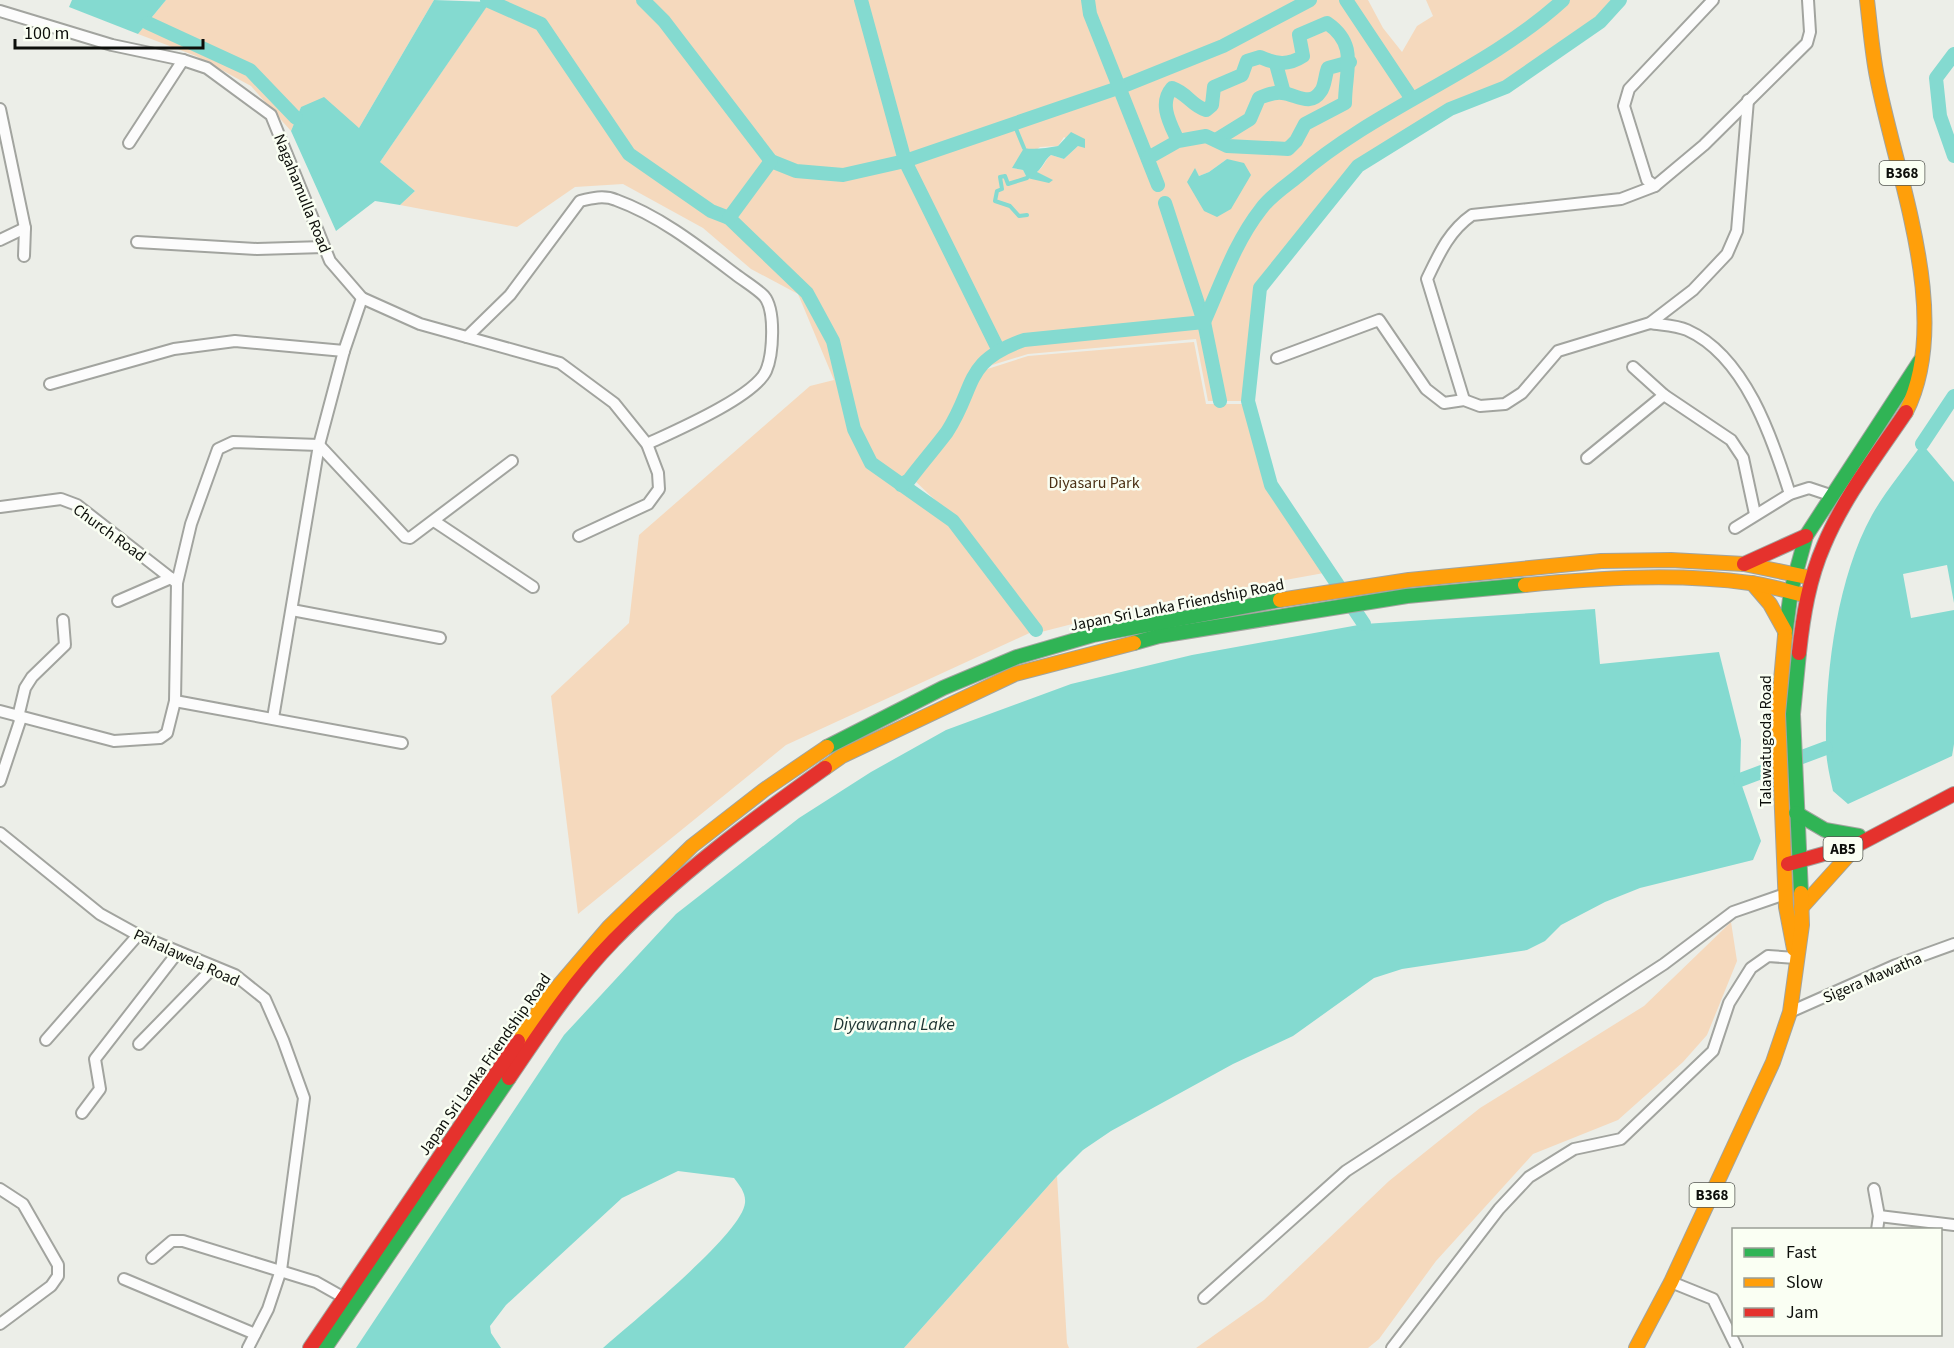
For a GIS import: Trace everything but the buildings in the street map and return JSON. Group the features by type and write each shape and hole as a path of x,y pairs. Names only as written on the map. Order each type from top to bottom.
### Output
{"main road":[{"name":"Talawatugoda Road","path":"1636,1348 1671,1282 1773,1062 1790,1012 1802,925 1793,714 1808,596 1822,546 1844,504 1913,401 1923,375 1929,346 1930,307 1923,250 1876,77 1867,0"},
{"name":"Talawatugoda Road","path":"1796,958 1785,894 1778,714 1791,591 1806,536 1830,495 1929,346"},
{"path":"1744,564 1806,536"},
{"name":"Japan Sri Lanka Friendship Road","path":"325,1348 348,1300 543,1004 609,927 692,846 765,790 837,740 943,688 1017,657 1093,635 1319,593 1409,580 1601,561 1671,560 1744,564 1812,578"},
{"name":"Japan Sri Lanka Friendship Road","path":"310,1348 348,1300 553,1013 614,941 734,833 842,756 1015,674 1159,636 1320,609 1595,578 1710,579 1752,583 1808,596"},
{"path":"1752,583 1770,604 1785,631"},
{"name":"AB5","path":"1798,856 1859,840 1886,830 1954,794"},
{"name":"AB5","path":"1796,813 1825,830 1859,840"},
{"name":"AB5","path":"1801,909 1859,840"},
{"path":"1784,857 1798,856"}],"street":[{"path":"1655,186 1647,180 1624,106 1629,89 1713,0"},
{"path":"1464,400 1427,279 1443,244 1461,223 1472,215 1621,199 1655,186 1704,146 1806,43 1810,32 1808,0"},
{"name":"Nagahamulla Road","path":"0,10 112,45 183,60 207,68 271,115 330,261 362,298 420,324 560,363 614,403 647,444 658,473 658,489 648,504 579,536"},
{"path":"129,143 183,60"},
{"path":"1277,358 1379,320 1426,389 1444,403 1464,400 1480,406 1505,404 1522,393 1558,351 1650,323 1693,290 1728,254 1737,231 1748,100"},
{"path":"0,109 25,228 24,256"},
{"path":"467,337 510,295 580,201 596,196 615,199 683,235 765,297 772,314 770,354 766,371 757,384 711,413 647,444"},
{"path":"0,240 25,228"},
{"path":"137,242 257,249 324,246"},
{"path":"273,718 319,445 344,351 362,298"},
{"path":"1650,323 1685,329 1717,348 1758,407 1790,494"},
{"path":"51,384 174,349 235,341 344,351"},
{"path":"1633,367 1664,395 1731,440 1743,458 1755,514"},
{"path":"1587,458 1664,395"},
{"path":"0,711 114,741 160,738 166,733 175,701 174,580 218,449 233,442 319,445 405,537 414,536 512,461"},
{"path":"1736,528 1790,494 1809,488 1830,495"},
{"name":"Church Road","path":"0,507 61,499 77,505 174,580"},
{"path":"434,521 533,587"},
{"path":"118,601 174,580"},
{"path":"292,610 440,638"},
{"path":"0,781 29,683 65,645 63,620"},
{"path":"175,701 402,743"},
{"name":"Pahalawela Road","path":"0,833 100,914 138,935 235,975 265,999 284,1040 304,1098 281,1270 248,1348"},
{"path":"1204,1298 1346,1171 1655,970 1733,912 1785,894"},
{"path":"46,1040 138,935"},
{"name":"Sigera Mawatha","path":"1790,1012 1896,965 1954,944"},
{"path":"82,1113 100,1089 95,1059 178,952"},
{"path":"1392,1348 1499,1209 1529,1177 1574,1149 1621,1138 1713,1050 1729,1003 1751,968 1768,956 1796,958"},
{"path":"139,1044 214,966"},
{"path":"0,1189 23,1204 58,1265 58,1276 51,1286 0,1324"},
{"path":"1874,1189 1879,1216 1877,1228"},
{"path":"1879,1216 1954,1225"},
{"path":"152,1258 172,1241 183,1241 316,1282 348,1300"},
{"path":"124,1279 255,1334"},
{"path":"1671,1282 1713,1299 1737,1348"}],"green space":[{"path":"166,0 434,0 359,128 301,107 291,131 251,86 196,56 138,34"},
{"path":"491,0 1368,0 1383,28 1402,52 1417,26 1433,16 1426,0 1620,0 1600,22 1506,87 1450,109 1358,166 1260,288 1248,401 1208,401 1196,339 1028,354 976,370 948,431 909,480 953,521 1036,630 786,745 578,914 551,696 629,623 639,535 810,386 834,380 798,294 751,269 703,228 623,184 575,187 517,227 400,205 415,191 380,162","holes":["1064,137 1078,146 1064,159 1051,155 1037,172 1042,180 1027,178 1023,170 1012,168 1040,147 1058,146","1227,159 1204,211 1195,169 1199,176"]},
{"name":"Diyasaru Park","path":"1194,342 1206,404 1244,404 1267,487 1324,573 1147,605 1041,632 955,519 913,479 950,432 978,372 1028,356"},
{"path":"1731,922 1737,961 1707,1035 1683,1062 1618,1120 1533,1154 1436,1261 1379,1339 1368,1348 1196,1348 1264,1300 1389,1181 1480,1108 1644,1006"},
{"path":"1057,1176 1069,1348 904,1348"}],"water":[{"path":"72,0 166,0 138,34 69,7"},
{"path":"434,0 490,2 380,162 415,191 400,205 375,201 336,231 291,131 301,107 324,97 359,128"},
{"path":"1071,132 1085,139 1085,148 1078,146 1064,159 1051,155 1037,172 1053,180 1049,183 1027,178 1023,170 1012,168 1024,148 1058,146"},
{"path":"1227,159 1244,163 1251,175 1231,209 1217,217 1204,211 1187,182 1195,168 1199,176"},
{"path":"1922,444 1954,482 1954,603 1947,565 1903,574 1911,618 1954,610 1954,744 1952,756 1848,804 1833,791 1826,752 1828,688 1835,627 1850,568 1860,540 1872,515"},
{"name":"Diyawanna Lake","path":"1595,609 1600,664 1719,652 1741,740 1740,780 1761,841 1753,860 1640,888 1605,902 1561,925 1545,941 1527,950 1402,969 1374,978 1293,1036 1233,1064 1111,1131 1083,1150 1057,1176 904,1348 603,1348 706,1256 739,1217 745,1203 745,1196 734,1178 678,1171 622,1198 506,1305 490,1326 491,1333 501,1348 356,1348 564,1035 676,914 799,818 871,772 946,730 1071,684 1192,655 1364,624"}],"waterway":[{"path":"487,0 541,24 629,154 711,211 729,218 807,293 833,341 854,429 871,463 953,521 1036,630"},
{"path":"643,0 664,21 771,161 796,171 843,175 905,161 1121,87 1223,46 1310,0"},
{"path":"861,0 905,161 998,349"},
{"path":"1088,0 1090,14 1158,185"},
{"path":"1346,0 1412,99"},
{"path":"901,485 909,480 947,432 974,377 990,357 1024,340 1204,322 1244,235 1273,195 1329,151 1362,129 1500,48 1563,0"},
{"path":"1364,624 1271,485 1248,401 1260,288 1358,166 1450,109 1506,87 1600,22 1620,0"},
{"path":"148,23 250,70 296,118"},
{"path":"1148,158 1178,141 1206,136 1227,146 1288,149 1296,141 1305,124 1345,103 1348,59 1343,40 1327,23 1299,35 1303,56 1298,59 1282,63 1260,57 1247,61 1242,75 1214,87 1212,105 1206,110 1172,88 1168,94 1166,108 1178,141"},
{"path":"1954,54 1936,78 1940,116 1954,156"},
{"path":"1216,140 1250,119 1259,98 1279,93 1312,99 1322,89 1328,68 1350,62"},
{"path":"1276,64 1284,93"},
{"path":"1014,124 1024,148"},
{"path":"729,218 771,161"},
{"path":"1027,178 1008,184 1005,176 1000,177 1002,189 997,191 995,201 1010,206 1019,216 1027,215"},
{"path":"1165,203 1204,322 1220,401"},
{"path":"1922,444 1954,396"},
{"path":"1740,780 1826,748"}],"traffic: fast":[{"path":"1785,636 1791,591 1806,536 1920,361"},
{"path":"1134,643 1159,636 1407,596 1525,585"},
{"path":"827,747 943,688 1017,657 1093,635 1280,600"},
{"path":"1799,653 1793,714 1801,893"},
{"path":"1796,813 1825,830 1859,836"},
{"path":"325,1348 509,1078"}],"traffic: slow":[{"path":"1867,0 1877,77 1917,246 1923,290 1924,334 1919,374 1906,412"},
{"path":"1280,600 1409,580 1601,561 1671,560 1744,564 1807,577"},
{"path":"1525,585 1581,580 1694,578 1757,584 1804,595"},
{"path":"1752,583 1770,604 1785,631"},
{"path":"1785,636 1778,714 1786,907 1794,949"},
{"path":"825,768 842,756 1015,674 1134,643"},
{"path":"518,1041 543,1004 609,927 692,846 764,790 827,747"},
{"path":"1801,908 1856,847"},
{"path":"1636,1348 1671,1282 1773,1062 1790,1012 1802,925 1801,893"}],"traffic: jam":[{"path":"1799,653 1807,598 1824,545 1851,493 1906,412"},
{"path":"1744,564 1806,536"},
{"path":"509,1078 584,973 637,917 715,850 825,768"},
{"path":"1788,864 1859,844 1954,794"},
{"path":"310,1348 518,1041"}]}
